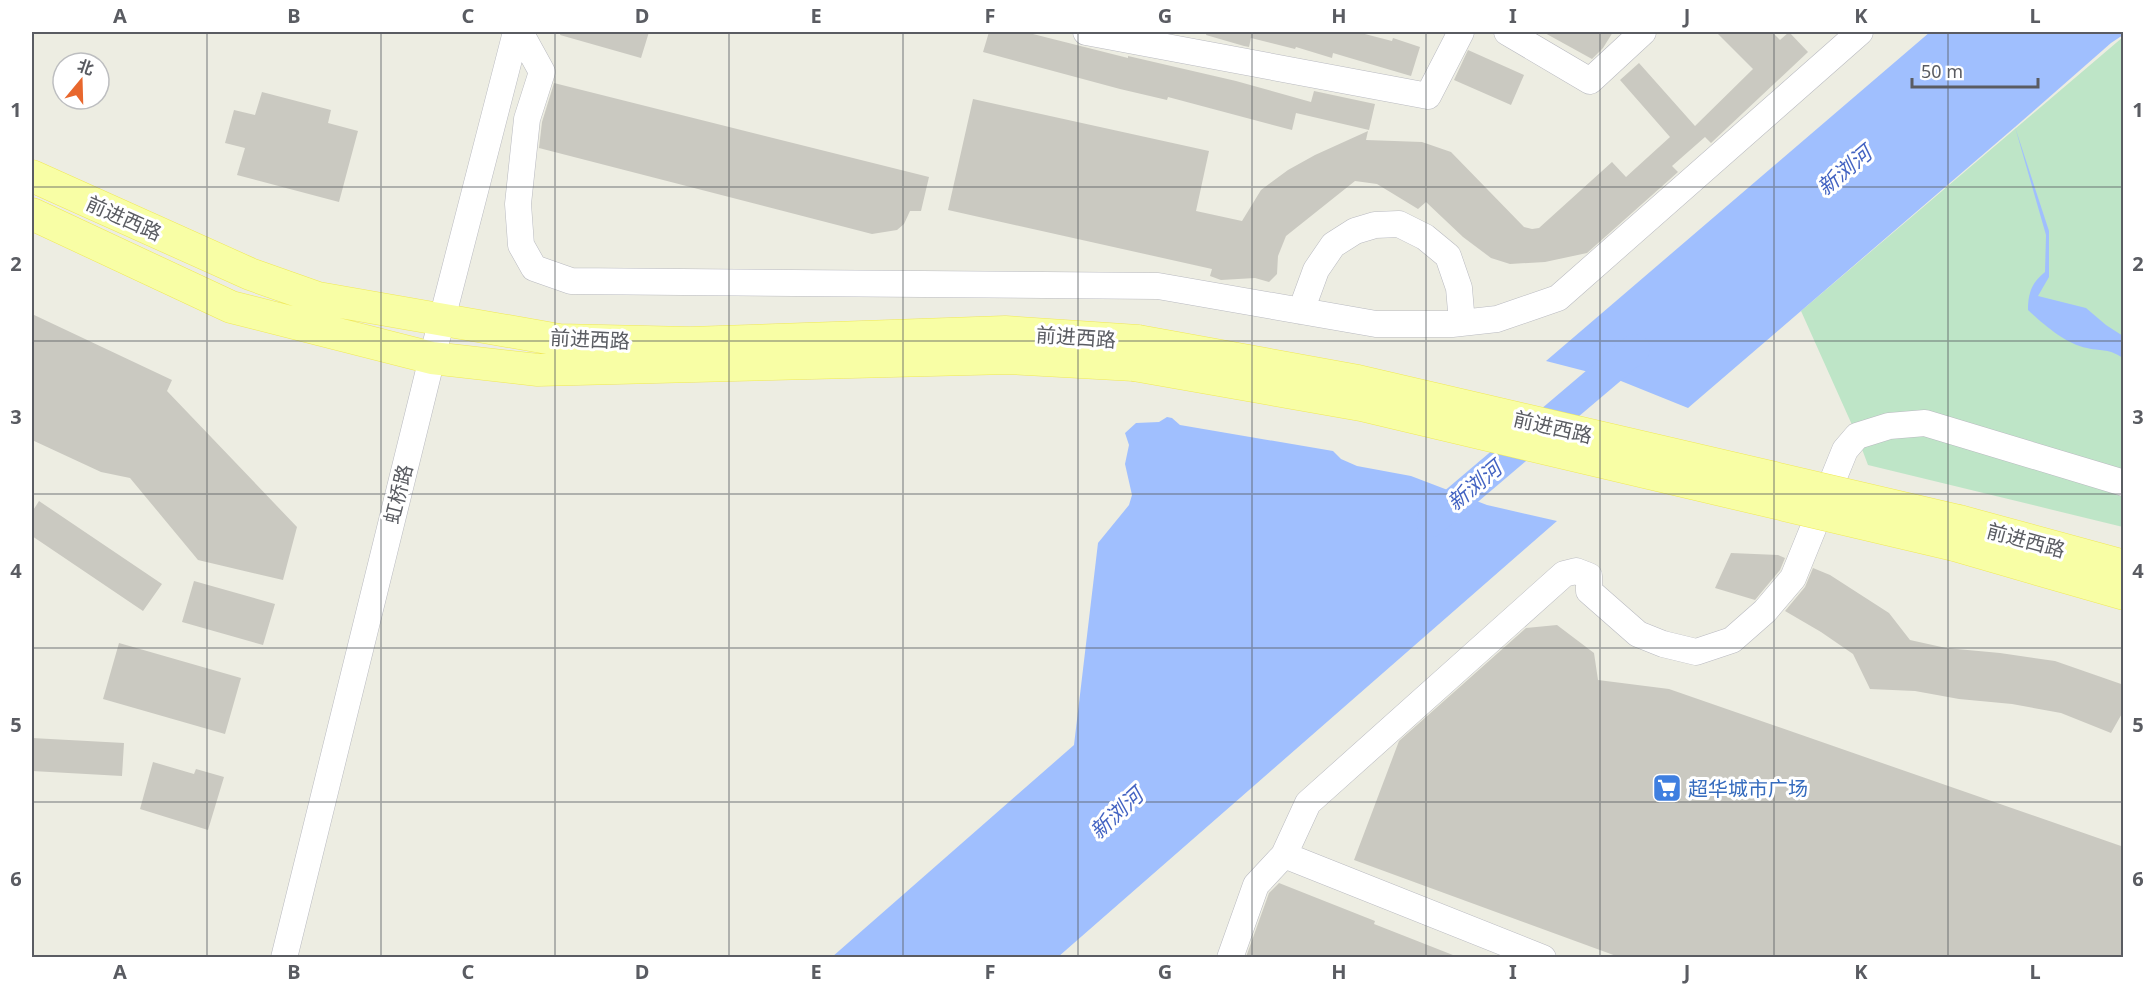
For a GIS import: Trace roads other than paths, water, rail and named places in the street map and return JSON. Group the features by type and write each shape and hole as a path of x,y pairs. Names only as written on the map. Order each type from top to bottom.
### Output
{"main road":[{"name":"前进西路","path":"32,176 250,274 318,298 559,340 690,343 1005,332 1136,353 1361,405 2124,567"},
{"name":"前进西路","path":"32,214 231,307 432,358 538,370 1136,353"},
{"name":"前进西路","path":"1956,533 2124,594"}],"street":[{"name":"虹桥路","path":"284,957 441,320 516,32"},
{"path":"520,32 542,72 527,119 518,204 521,245 534,268 562,278 571,281 1158,286 1376,324 1462,323 1497,319 1558,298 1860,32"},
{"path":"1086,32 1204,42 1428,96 1461,32"},
{"path":"1507,32 1590,81 1643,32"},
{"path":"1301,311 1316,270 1333,245 1355,231 1375,225 1399,224 1425,237 1448,256 1459,288 1462,323"},
{"path":"1230,957 1256,885 1284,855 1308,803 1564,574 1576,571 1589,576 1589,591 1638,634 1663,644 1696,652 1732,640 1765,611 1792,578 1845,450 1857,436 1889,426 1925,423 2124,483"},
{"path":"1284,855 1543,957"}],"water":[{"path":"1930,32 2123,32 2123,35 1688,408 1616,379 1546,361"},
{"path":"2015,127 2049,231 2049,277 2038,296 2086,308 2123,336 2123,358 2109,351 2079,346 2063,338 2028,310 2032,288 2045,272 2046,235"},
{"path":"1167,417 1180,425 1333,451 1341,459 1357,466 1411,476 1487,505 1557,521 1058,957 832,957 1074,745 1098,543 1129,505 1132,495 1125,464 1129,445 1125,433 1136,423 1159,422"}],"waterway":[{"name":"新浏河","path":"1431,522 1635,349"}],"place":[{"name":"超华城市广场","path":"1667,788"}]}
